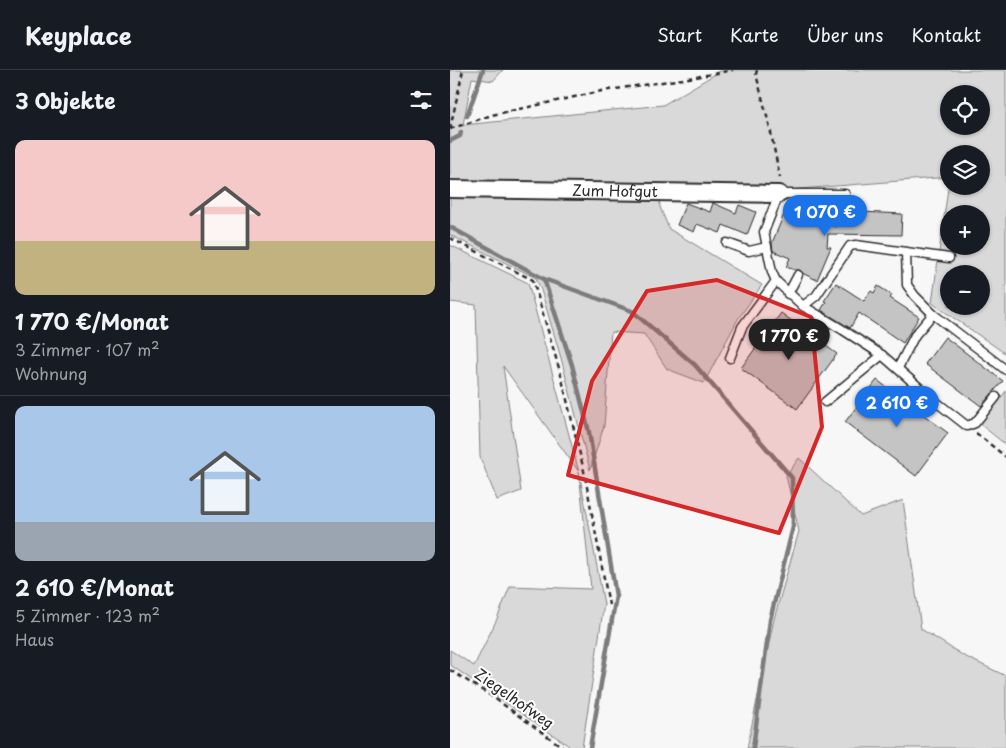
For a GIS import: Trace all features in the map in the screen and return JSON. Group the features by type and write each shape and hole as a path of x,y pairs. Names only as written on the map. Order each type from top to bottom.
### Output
{"street":[{"name":"Zum Hofgut","path":"450,189 779,194"}],"lane":[{"path":"845,194 779,194 764,232 772,272 776,281 803,306 882,355 967,426 975,423 996,397"},
{"path":"727,243 749,251 767,247"},
{"path":"803,306 816,296 850,246 856,244 949,258"},
{"path":"906,252 907,285 915,296 933,314 1006,370"},
{"path":"788,294 798,275"},
{"path":"730,358 742,327 776,281"},
{"path":"898,368 915,335 933,314"},
{"path":"826,402 882,355"}],"path":[{"path":"450,129 463,70"},
{"path":"450,129 492,115 602,91 733,70"},
{"path":"757,70 756,74 780,176 779,194"},
{"path":"450,238 533,280 561,375 582,461 609,605"},
{"path":"967,426 1006,457"},
{"name":"Ziegelhofweg","path":"450,670 490,695 564,748"}],"highlighted area":[{"path":"717,280 811,317 822,427 779,533 568,475 592,381 647,291"}],"shaded area":[{"path":"450,70 503,70 493,81 472,78 463,125 663,105 722,70 1006,70 1006,354 949,315 990,315 990,265 940,265 940,309 932,303 940,246 940,255 990,255 990,205 946,205 947,195 990,195 990,145 940,145 940,178 774,191 450,185"},
{"path":"450,193 659,196 660,207 669,229 762,285 738,319 704,383 667,369 644,334 611,332 604,426 590,470 561,358 536,278 450,235"},
{"path":"450,245 528,283 579,472 503,366 521,491 497,500 480,457 476,305 450,302"},
{"path":"1006,391 1006,445 980,424"},
{"path":"799,458 861,516 903,500 921,629 964,656 1006,676 1006,748 747,748 774,619 799,531 786,476"},
{"path":"579,472 604,604 582,748 571,748 450,665 450,650 474,666 497,619 510,586 591,589"}],"building":[{"path":"686,203 710,212 713,203 736,213 739,205 756,212 747,235 723,225 720,233 697,224 694,232 677,225"},
{"path":"787,207 836,227 836,218 861,219 861,212 902,214 901,235 828,234 827,247 831,247 817,280 800,270 786,267 790,258 773,251 772,243"},
{"path":"836,283 864,301 871,291 874,293 878,286 892,295 890,298 919,317 903,343 859,313 850,328 821,310 826,302 824,301"},
{"path":"781,313 837,354 797,409 741,368"},
{"path":"945,337 1003,381 981,406 925,364"},
{"path":"877,380 948,433 916,476 845,422"}],"waterway":[{"path":"467,116 483,70"},
{"path":"450,141 460,136 461,132"},
{"path":"450,227 544,279 572,365 589,432 616,596 590,748"},
{"path":"544,279 632,311 695,365 792,478 793,527 770,620 753,748"}]}
